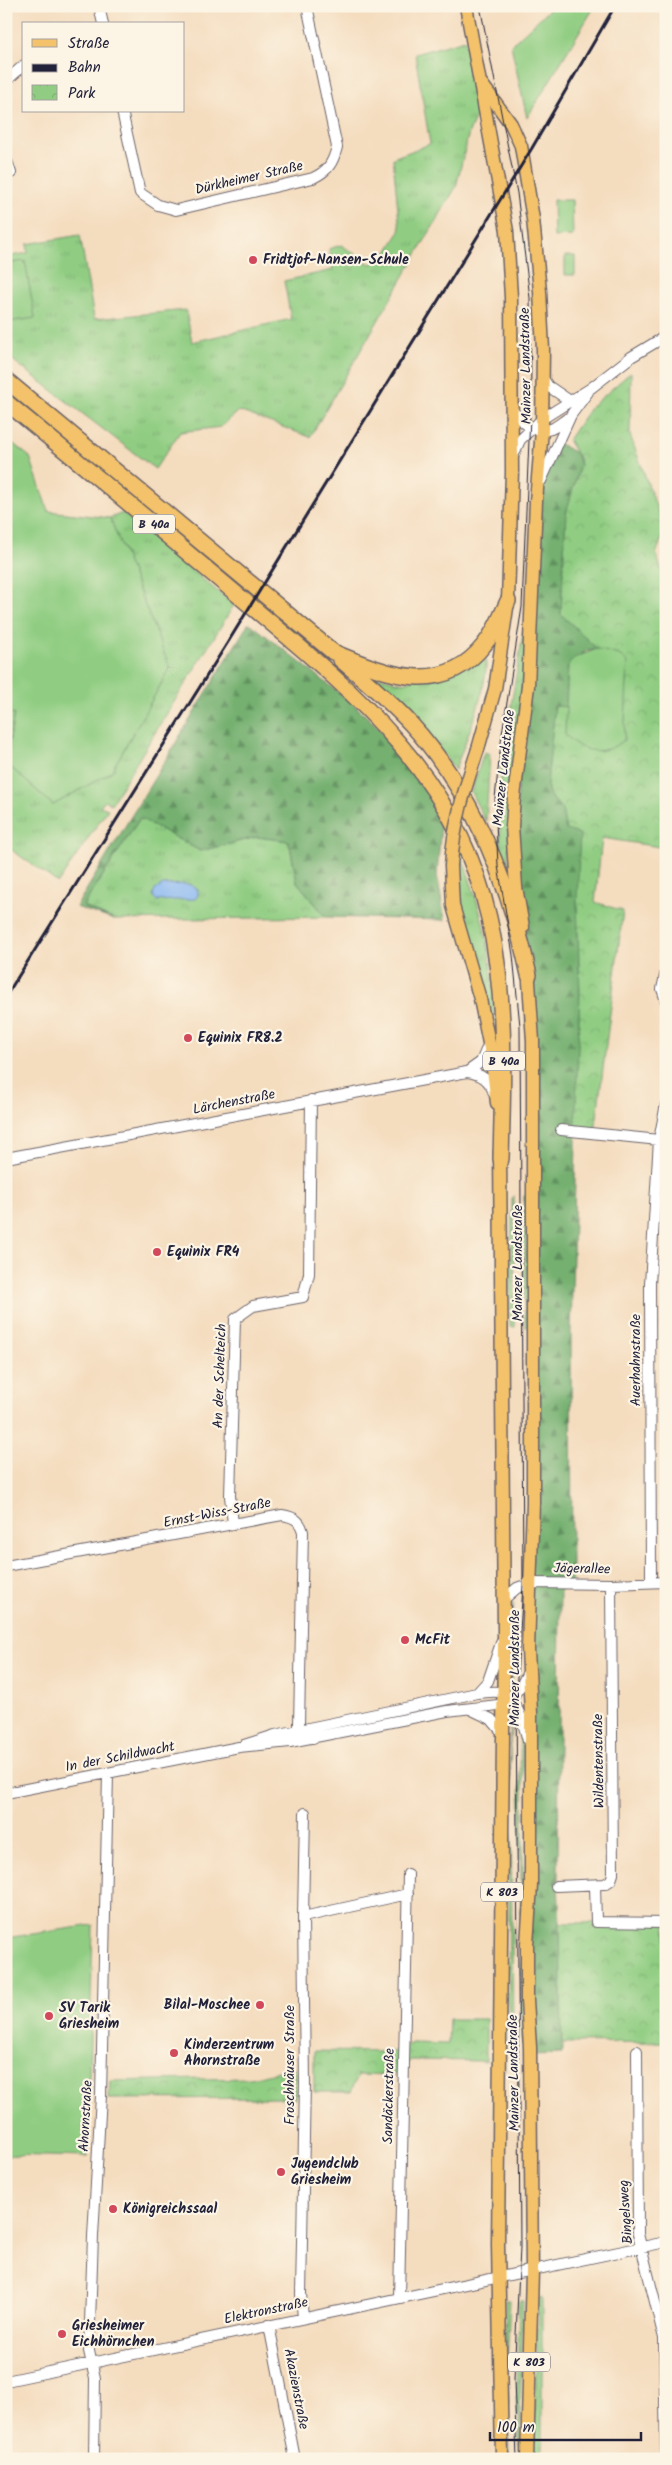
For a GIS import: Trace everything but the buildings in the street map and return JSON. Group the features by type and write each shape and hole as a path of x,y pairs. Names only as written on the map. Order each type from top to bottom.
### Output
{"highway":[{"name":"B 40a","path":"6,380 285,612 388,701 435,753 474,816 498,867 513,912 529,975"},
{"name":"B 40a","path":"6,402 356,696 410,754 431,786 464,846 489,917 502,1006 504,1051 501,1159"},
{"path":"285,612 332,652 384,672 404,677 423,678 440,675 472,658 495,629 508,601"}],"main road":[{"name":"Mainzer Landstraße","path":"466,6 507,231 511,298 512,457 508,601 495,689 459,808 452,845 451,866 453,906 480,999 489,1042 498,1107 501,1159 505,1699 503,1733 499,2277 502,2459"},
{"name":"Mainzer Landstraße","path":"481,82 511,124 521,146 536,250 543,350 538,426 528,686 512,826 516,887 529,975 534,1098 534,1504 528,1672 531,1885 527,1944 532,2271 527,2459"}],"street":[{"path":"98,6 102,22"},
{"name":"Dürkheimer Straße","path":"122,112 140,193 158,205 176,210 313,178 324,173 333,161 336,142 307,6"},
{"path":"6,81 22,67"},
{"path":"6,158 10,173"},
{"path":"512,457 520,440 570,401 591,388 632,357 666,336"},
{"path":"542,377 548,386 570,401"},
{"path":"536,501 545,470 571,416 591,388"},
{"path":"511,407 519,419 538,426 553,428 571,416"},
{"path":"666,971 662,989 666,1001"},
{"path":"467,1072 481,1062 489,1042"},
{"path":"467,1072 483,1076 488,1082 498,1107"},
{"name":"Lärchenstraße","path":"6,1158 467,1072"},
{"name":"An der Schelteich","path":"233,1524 230,1496 235,1319 253,1306 303,1297 306,1290 309,1274 311,1100"},
{"name":"Auerhahnstraße","path":"651,1581 650,1284 658,1140 666,1104"},
{"path":"561,1130 658,1140"},
{"name":"Ernst-Wiss-Straße","path":"6,1566 282,1515 292,1517 301,1526 303,1532 299,1730"},
{"name":"Jägerallee","path":"503,1600 517,1588 531,1583 611,1584 651,1581 666,1582"},
{"name":"Wildentenstraße","path":"595,1885 605,1884 611,1880 613,1874 611,1584"},
{"path":"477,1693 488,1681 504,1635"},
{"path":"528,1672 522,1684 505,1699 520,1714 530,1750"},
{"name":"In der Schildwacht","path":"239,1747 258,1739 324,1724 477,1693 505,1699"},
{"name":"In der Schildwacht","path":"6,1793 239,1747 313,1738 505,1699"},
{"path":"467,1708 491,1719 503,1733"},
{"path":"300,1714 310,1721 324,1724"},
{"path":"299,1730 313,1738"},
{"name":"Ahornstraße","path":"94,2459 95,2378 89,2351 92,2236 101,2096 108,1774"},
{"name":"Froschhäuser Straße","path":"303,2318 301,2294 305,2083 302,1917 305,1813"},
{"name":"Sandäckerstraße","path":"399,2298 408,1874"},
{"path":"556,1886 595,1885 596,1922 666,1923"},
{"path":"302,1917 408,1894"},
{"name":"Bingelsweg","path":"636,2051 638,2218 642,2247 665,2338 666,2459"},
{"name":"Elektronstraße","path":"6,2381 269,2324 666,2242"},
{"name":"Akazienstraße","path":"269,2324 295,2459"}],"green space":[{"path":"553,6 595,6 527,118 511,45"},
{"path":"465,40 478,113 469,132 456,187 310,437 239,411 221,427 180,432 155,469 6,355 6,257 28,253 27,244 80,235 94,319 186,310 192,342 291,319 284,281 333,270 329,249 341,245 370,264 382,260 400,231 393,158 430,144 415,54"},
{"path":"553,200 572,200 573,236 554,237"},
{"path":"565,256 575,256 575,275 565,275"},
{"path":"25,261 35,318 6,322 6,264"},
{"path":"631,372 630,435 665,530 656,554 666,582 666,848 602,838 595,902 623,911 594,1140 575,1132 580,993 577,900 580,834 566,830 562,809 550,796 547,785 555,706 566,707 568,665 576,657 597,649 561,614 566,513 580,465 579,458 568,440 590,408"},
{"path":"6,438 30,457 48,511 110,518 170,668 111,772 53,805 6,763 14,714 6,712"},
{"path":"558,443 576,453 580,465 566,513 561,614 597,649 586,651 568,665 566,707 555,707 547,785 550,796 562,809 566,830 666,804 602,837 577,900 580,993 571,1330 572,1583 560,1583 558,1885 562,2054 529,2055 533,1098 513,859 536,501"},
{"path":"123,513 234,605 111,804 105,800 100,806 108,809 58,883 6,846 6,763 53,805 111,772 170,668 110,518"},
{"path":"248,624 251,624 351,702 378,727 427,790 441,825 437,875 445,920 326,917 297,882 289,841 257,837 200,851 140,818 83,906 114,920 76,907"},
{"path":"524,628 527,629 510,810 508,871 500,848 501,765"},
{"path":"597,649 619,655 628,662 624,740 609,749 593,750 579,746 565,734 568,665 576,657"},
{"path":"485,652 485,679 481,695 455,770 436,743 415,719 368,674 404,683"},
{"path":"6,712 14,714 6,760"},
{"path":"484,752 490,754 486,822 471,793"},
{"path":"140,818 200,851 257,837 289,841 297,882 326,917 114,920 83,906"},
{"path":"458,846 479,908 488,947 493,983 495,1043 487,1004 459,904"},
{"path":"514,1196 515,1327 510,1327 512,1197"},
{"path":"524,1196 526,1196 529,1327 525,1327"},
{"path":"514,1602 511,1687 509,1687 511,1613"},
{"path":"510,1712 513,2049 508,2049"},
{"path":"520,1720 523,1732 523,1970 526,2044 522,2044"},
{"path":"560,1923 666,1923 666,2042 562,2043"},
{"name":"SV Tarik Griesheim","path":"93,1925 87,2157 6,2155 6,1938"},
{"path":"449,2019 486,2019 486,2061 411,2060 393,2076 358,2075 351,2092 314,2092 314,2051 393,2052 412,2043 448,2044"},
{"path":"295,2067 295,2098 109,2099 110,2081 251,2078"},
{"path":"538,2298 542,2298 542,2459 534,2459"},
{"path":"505,2300 510,2300 507,2361 510,2459 508,2459"},
{"path":"519,2301 523,2301 520,2415 523,2459 520,2459 517,2395"}],"water":[{"path":"163,885 191,885 198,890 198,895 195,899 157,901 153,896 155,890"}],"tram line":[{"path":"480,6 517,193 530,298 531,392 522,607 502,734 495,798 498,866 513,955 520,1026 523,1585 516,1692 520,2247 514,2379 517,2459"}],"railway":[{"path":"6,996 233,634 532,148 615,6"}],"place":[{"name":"Fridtjof-Nansen-Schule","path":"253,260"},
{"name":"Equinix FR8.2","path":"188,1038"},
{"name":"Equinix FR4","path":"157,1252"},
{"name":"McFit","path":"405,1640"},
{"name":"Bilal-Moschee","path":"260,2005"},
{"name":"SV Tarik Griesheim","path":"49,2016"},
{"name":"Kinderzentrum Ahornstraße","path":"174,2053"},
{"name":"Jugendclub Griesheim","path":"281,2172"},
{"name":"Königreichssaal","path":"113,2209"},
{"name":"Griesheimer Eichhörnchen","path":"62,2334"}]}
